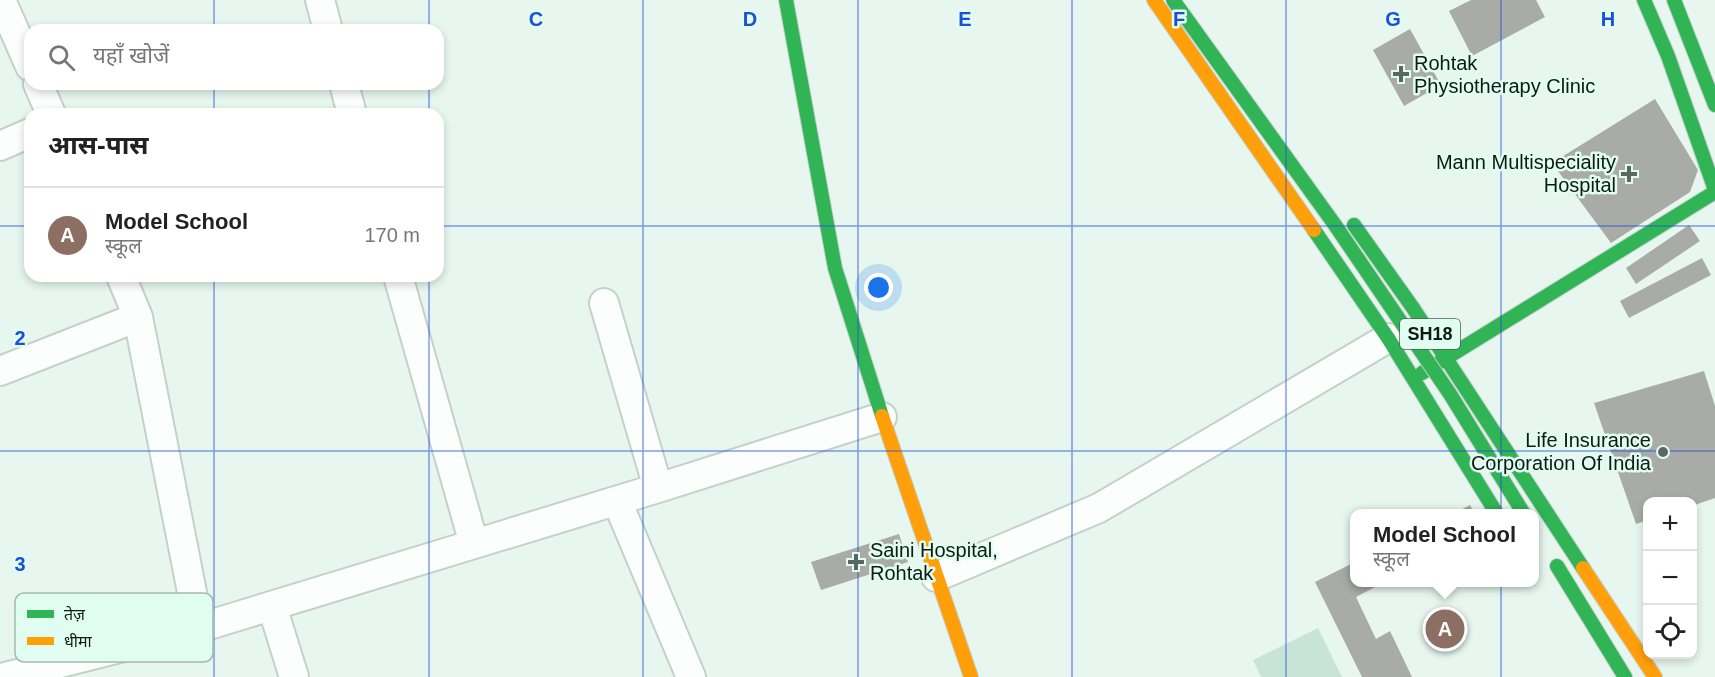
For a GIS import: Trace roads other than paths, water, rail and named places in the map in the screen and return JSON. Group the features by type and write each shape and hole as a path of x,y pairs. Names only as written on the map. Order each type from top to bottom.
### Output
{"main road":[{"path":"786,0 836,268 882,417 971,677"},
{"name":"SH18","path":"1154,0 1388,338 1495,509"},
{"path":"1173,0 1347,243 1450,394 1522,509"},
{"path":"1413,378 1715,191 1668,56 1644,0"},
{"path":"1674,0 1715,105"},
{"name":"SH18","path":"1344,212 1446,357 1655,677"},
{"path":"1547,551 1625,677"}],"street":[{"path":"1,0 24,52"},
{"path":"320,0 326,24"},
{"path":"41,90 48,108"},
{"path":"346,90 350,108"},
{"path":"0,146 24,136"},
{"path":"123,282 138,317 192,593"},
{"path":"400,282 474,544"},
{"path":"604,303 658,488"},
{"path":"0,371 138,317"},
{"path":"936,577 1099,508 1388,338"},
{"path":"213,624 617,501 882,417"},
{"path":"617,501 691,677"},
{"path":"273,606 294,677"},
{"path":"5,677 64,662"}],"place":[{"name":"Rohtak Physiotherapy Clinic","path":"1401,74"},
{"name":"Mann Multispeciality Hospital","path":"1629,174"},
{"name":"Life Insurance Corporation Of India","path":"1663,452"},
{"name":"Saini Hospital, Rohtak","path":"856,562"},
{"name":"Model School","path":"1445,629"}]}
